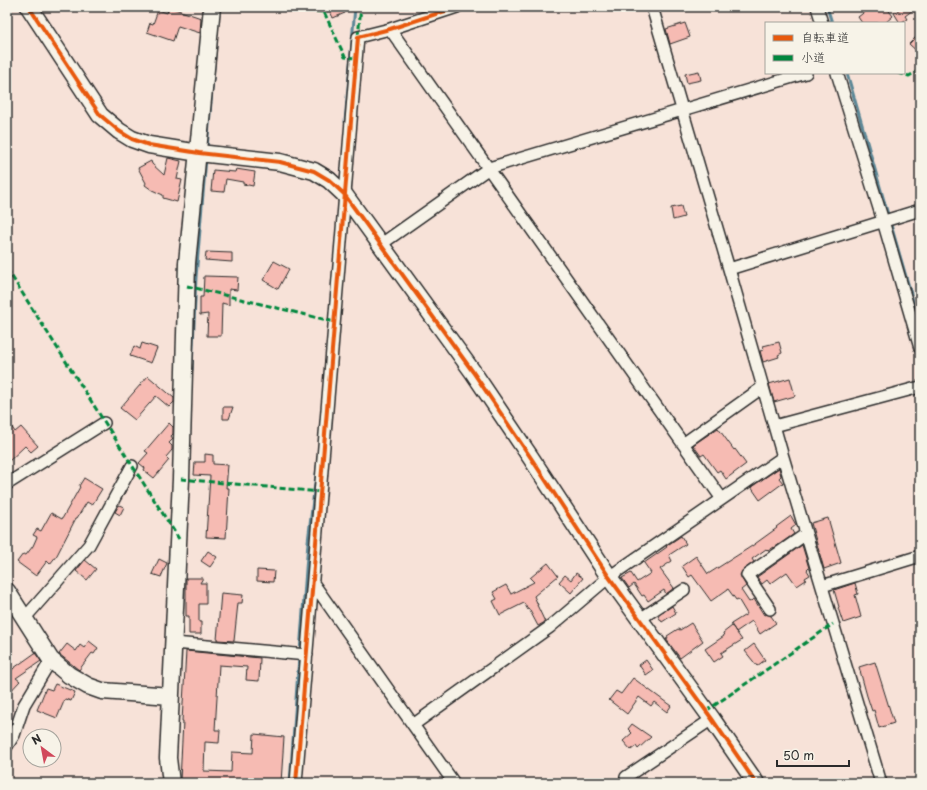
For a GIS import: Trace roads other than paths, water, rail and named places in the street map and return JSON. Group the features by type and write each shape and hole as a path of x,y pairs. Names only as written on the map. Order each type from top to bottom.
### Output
{"street":[{"path":"29,7 100,115 119,131 132,139 149,145 198,153 280,162 314,171 329,180 344,194 477,378 532,458 609,577 712,719 756,783"},
{"path":"171,783 168,758 181,471 187,263 212,7"},
{"path":"296,783 358,37 390,29 458,7"},
{"path":"652,7 783,457 881,783"},
{"path":"817,7 822,22"},
{"path":"390,29 490,168 722,499"},
{"path":"380,245 490,168 803,74"},
{"path":"837,74 883,221 920,348"},
{"path":"729,269 920,210"},
{"path":"683,444 763,387"},
{"path":"774,426 920,387"},
{"path":"7,484 104,423"},
{"path":"413,725 550,627 609,577 783,457"},
{"path":"24,618 89,545 132,466"},
{"path":"770,609 747,575 806,534"},
{"path":"822,586 920,556"},
{"path":"312,583 454,783"},
{"path":"7,590 51,660 69,675 88,686 102,691 170,696"},
{"path":"640,619 684,590"},
{"path":"174,643 307,655"},
{"path":"7,746 14,735 24,705 51,660"},
{"path":"626,777 712,719"}],"waterway":[{"path":"345,122 355,7"},
{"path":"827,7 832,22"},
{"path":"207,148 216,44"},
{"path":"847,74 920,325"},
{"path":"192,370 196,277 206,158"},
{"path":"300,652 308,542 317,466"},
{"path":"290,783 299,657"}]}
